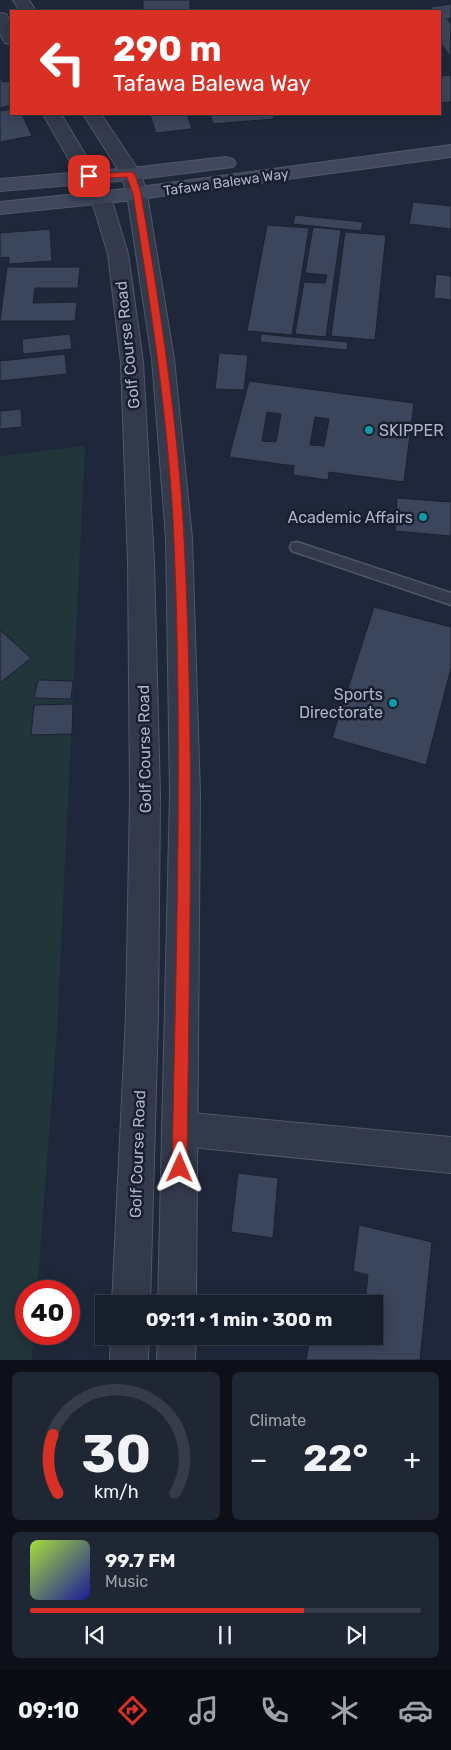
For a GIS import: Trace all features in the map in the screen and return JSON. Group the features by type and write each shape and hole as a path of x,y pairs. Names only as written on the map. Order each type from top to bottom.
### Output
{"main road":[{"name":"Tafawa Balewa Way","path":"134,184 451,136"},
{"name":"Tafawa Balewa Way","path":"0,185 95,187 451,151"},
{"name":"Tafawa Balewa Way","path":"0,208 95,187"}],"street":[{"path":"0,18 10,37"},
{"name":"Golf Course Road","path":"53,115 95,187 118,254 132,362 141,562 145,796 142,1016 131,1295"},
{"path":"93,115 134,184"},
{"name":"Golf Course Road","path":"134,184 163,360 179,538 185,794 177,1295"},
{"path":"145,796 185,794"},
{"path":"180,1129 451,1155"},
{"path":"129,1360 130,1345"},
{"path":"176,1360 177,1345"}],"lane":[{"path":"298,548 451,599"}],"shaded area":[{"path":"85,446 57,1030 38,1280 15,1280 15,1345 33,1345 32,1360 0,1360 0,456"}],"building":[{"path":"143,0 190,0 190,10 143,10"},
{"path":"451,4 451,18 447,19 451,24 450,56 441,43 441,10 432,10 430,7"},
{"path":"451,75 451,102 441,103 441,76"},
{"path":"0,76 3,82 10,81 10,105 0,108"},
{"path":"10,109 10,115 22,115 32,136 0,142 0,111"},
{"path":"150,115 187,115 192,129 156,133"},
{"path":"210,115 273,115 274,119 213,124"},
{"path":"413,202 451,206 451,229 409,224"},
{"path":"295,215 363,222 361,231 293,224"},
{"path":"267,225 309,228 292,335 247,331"},
{"path":"313,227 341,230 326,337 295,334 304,282 325,283 327,275 305,273"},
{"path":"50,229 52,261 9,264 9,257 0,258 0,233"},
{"path":"345,232 386,235 375,340 331,336"},
{"path":"7,267 80,267 78,288 35,288 33,303 77,302 75,321 0,321"},
{"path":"436,274 451,276 451,300 434,298"},
{"path":"70,334 72,349 23,354 22,339"},
{"path":"261,334 348,342 347,350 260,342"},
{"path":"219,353 248,355 244,390 215,389"},
{"path":"65,354 67,374 0,381 0,361"},
{"name":"SKIPPER","path":"249,381 414,403 404,482 329,472 328,480 293,475 294,466 229,457","holes":["267,412 281,414 276,442 262,441","315,417 329,419 324,446 310,445"]},
{"path":"21,409 22,427 0,429 0,411"},
{"name":"Academic Affairs","path":"397,498 451,502 451,536 395,531"},
{"name":"Sports Directorate","path":"374,607 451,627 451,668 426,765 332,738"},
{"path":"0,630 31,658 0,683"},
{"path":"38,680 73,681 71,699 34,698"},
{"path":"73,704 72,734 31,735 34,705"},
{"path":"238,1173 278,1178 273,1238 231,1232"},
{"path":"359,1225 432,1242 420,1360 306,1360 308,1345 383,1345 383,1295 366,1295 368,1275 353,1271"}],"place":[{"name":"SKIPPER","path":"369,430"},
{"name":"Academic Affairs","path":"423,517"},
{"name":"Sports Directorate","path":"393,703"}],"route":[{"path":"89,176 131,174 137,194 163,360 179,538 185,794 180,1168"}]}
